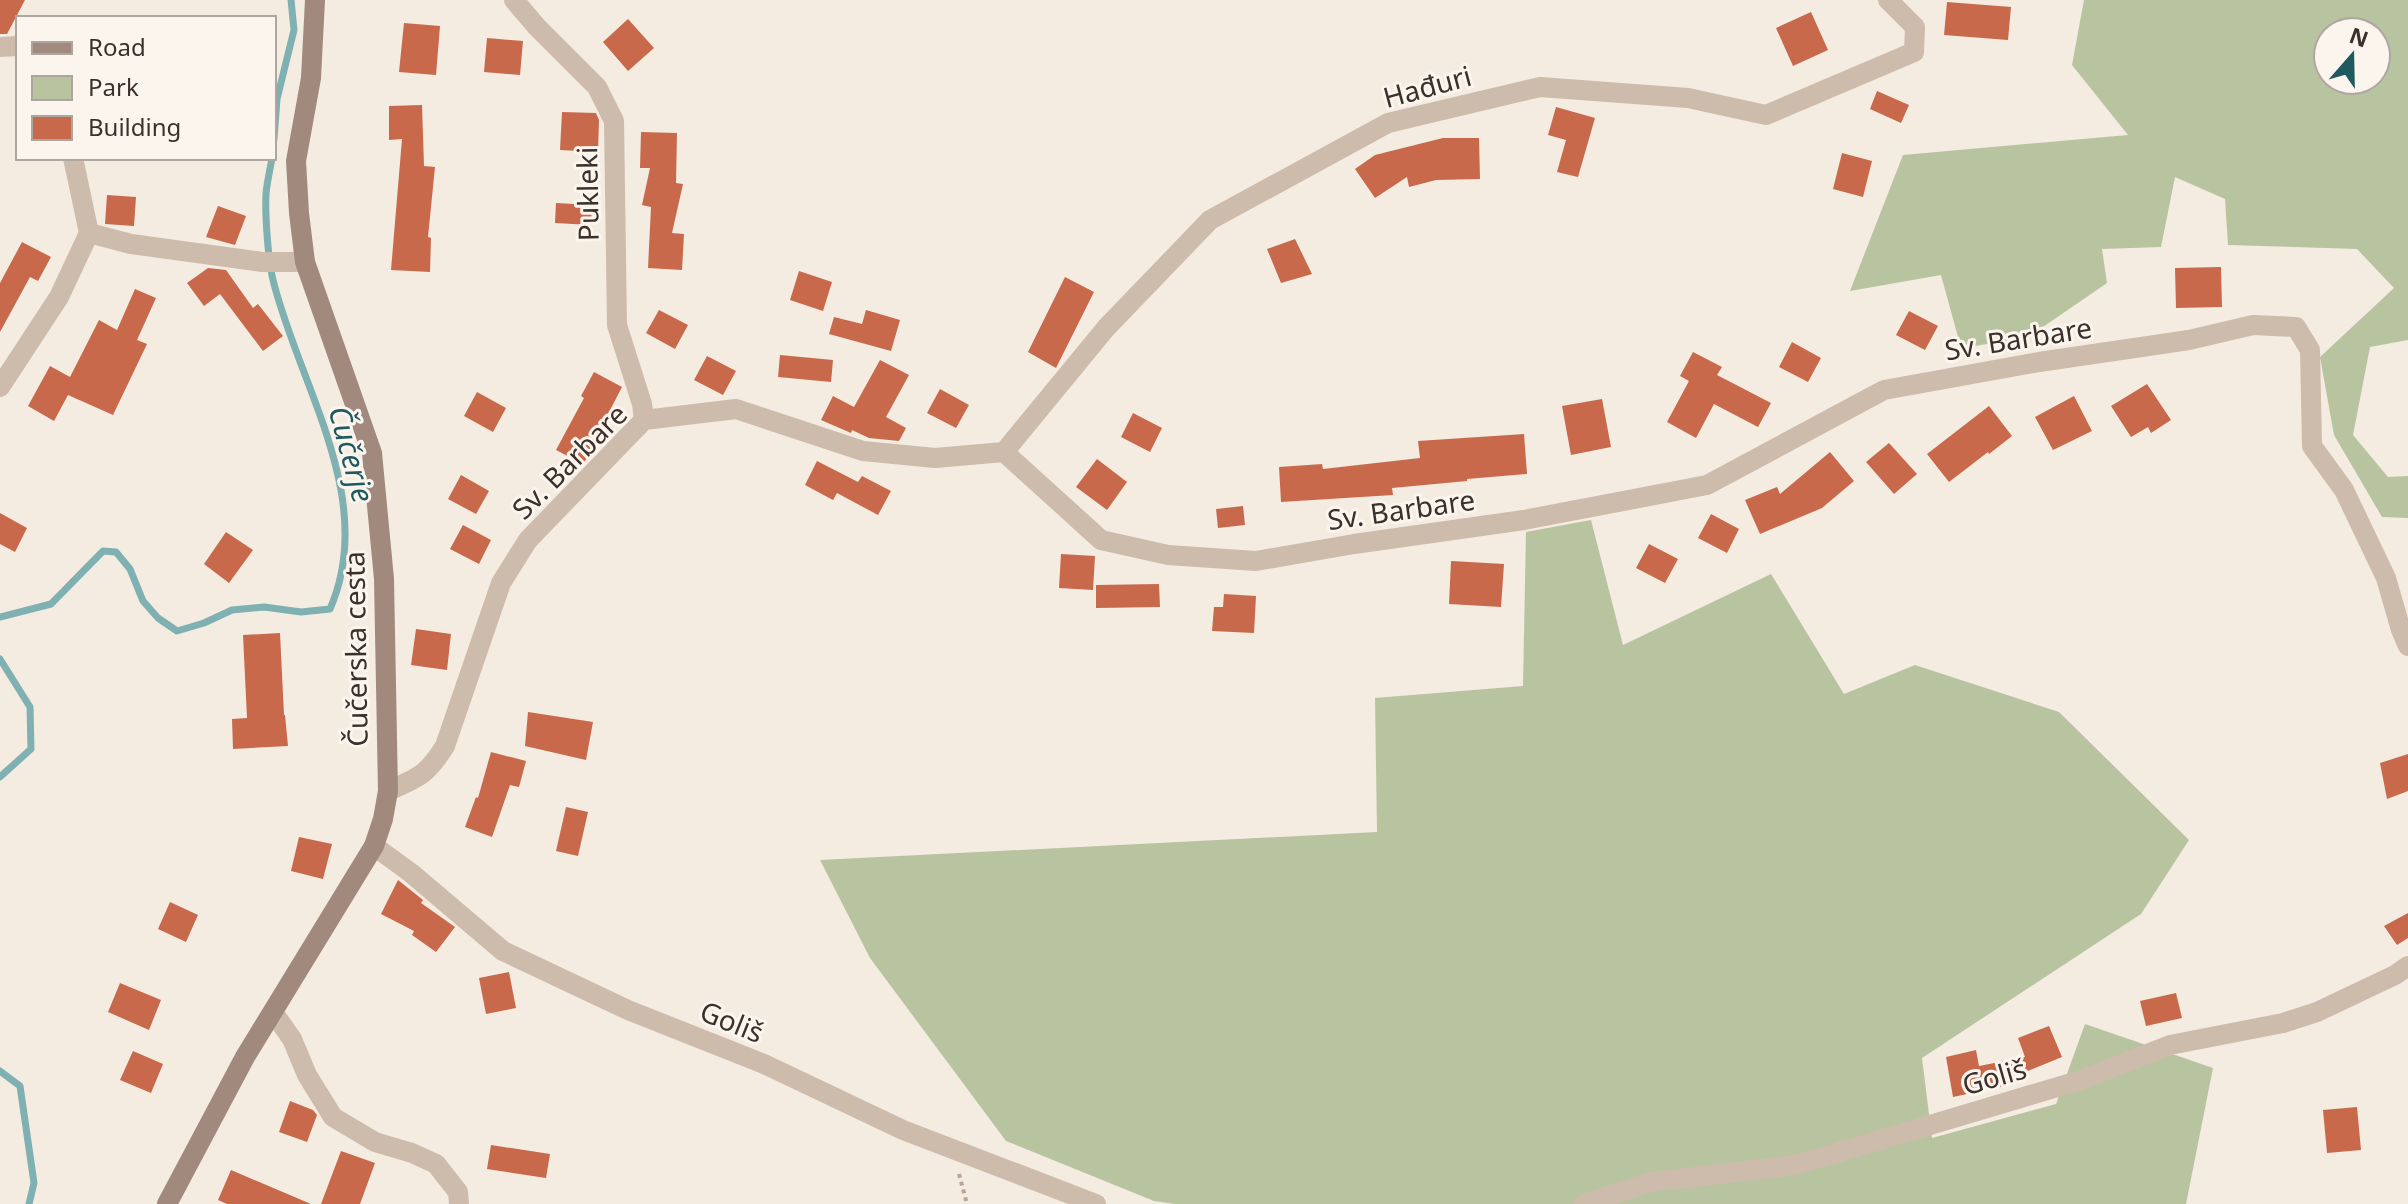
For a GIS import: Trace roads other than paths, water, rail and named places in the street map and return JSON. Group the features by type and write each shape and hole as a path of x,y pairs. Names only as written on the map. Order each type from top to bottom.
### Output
{"street":[{"name":"Čučerska cesta","path":"167,1204 245,1057 374,846 388,791 384,579 372,453 295,261 299,213 296,161 311,78 315,0"},
{"name":"Pukleki","path":"514,0 597,87 614,121 617,325 642,404 644,420"},
{"name":"Hađuri","path":"1004,452 1106,328 1210,220 1388,123 1540,87 1688,98 1766,115 1914,52 1915,27 1888,0"},
{"path":"0,387 59,297 89,233 73,160"},
{"path":"89,233 131,244 262,262 295,261"},
{"name":"Sv. Barbare","path":"388,791 418,778 433,765 445,746 501,583 528,540 644,420 736,409 863,451 935,458 1004,452 1101,540 1168,555 1256,561 1524,520 1707,485 1884,390 2039,362 2189,340 2253,325 2296,327 2310,350 2312,446 2344,490 2386,578 2408,646"},
{"name":"Goliš","path":"374,846 411,873 503,951 628,1010 764,1064 903,1130 1096,1204"},
{"name":"Goliš","path":"1584,1204 1651,1182 1796,1165 2081,1080 2170,1045 2317,1012 2408,966"},
{"path":"273,1012 292,1039 307,1075 333,1117 375,1142 436,1164 458,1192 459,1204"}],"waterway":[{"name":"Čučerje","path":"276,112 294,30 291,0"},
{"name":"Čučerje","path":"0,617 51,604 103,551 116,552 130,569 143,601 158,618 177,631 232,610 264,607 301,612 330,609 342,568 345,526 340,485 329,443 273,280 266,203 272,160"},
{"name":"Čučerje","path":"0,659 30,707 31,749 0,777"},
{"name":"Čučerje","path":"0,1071 20,1086 34,1183 29,1204"}]}
